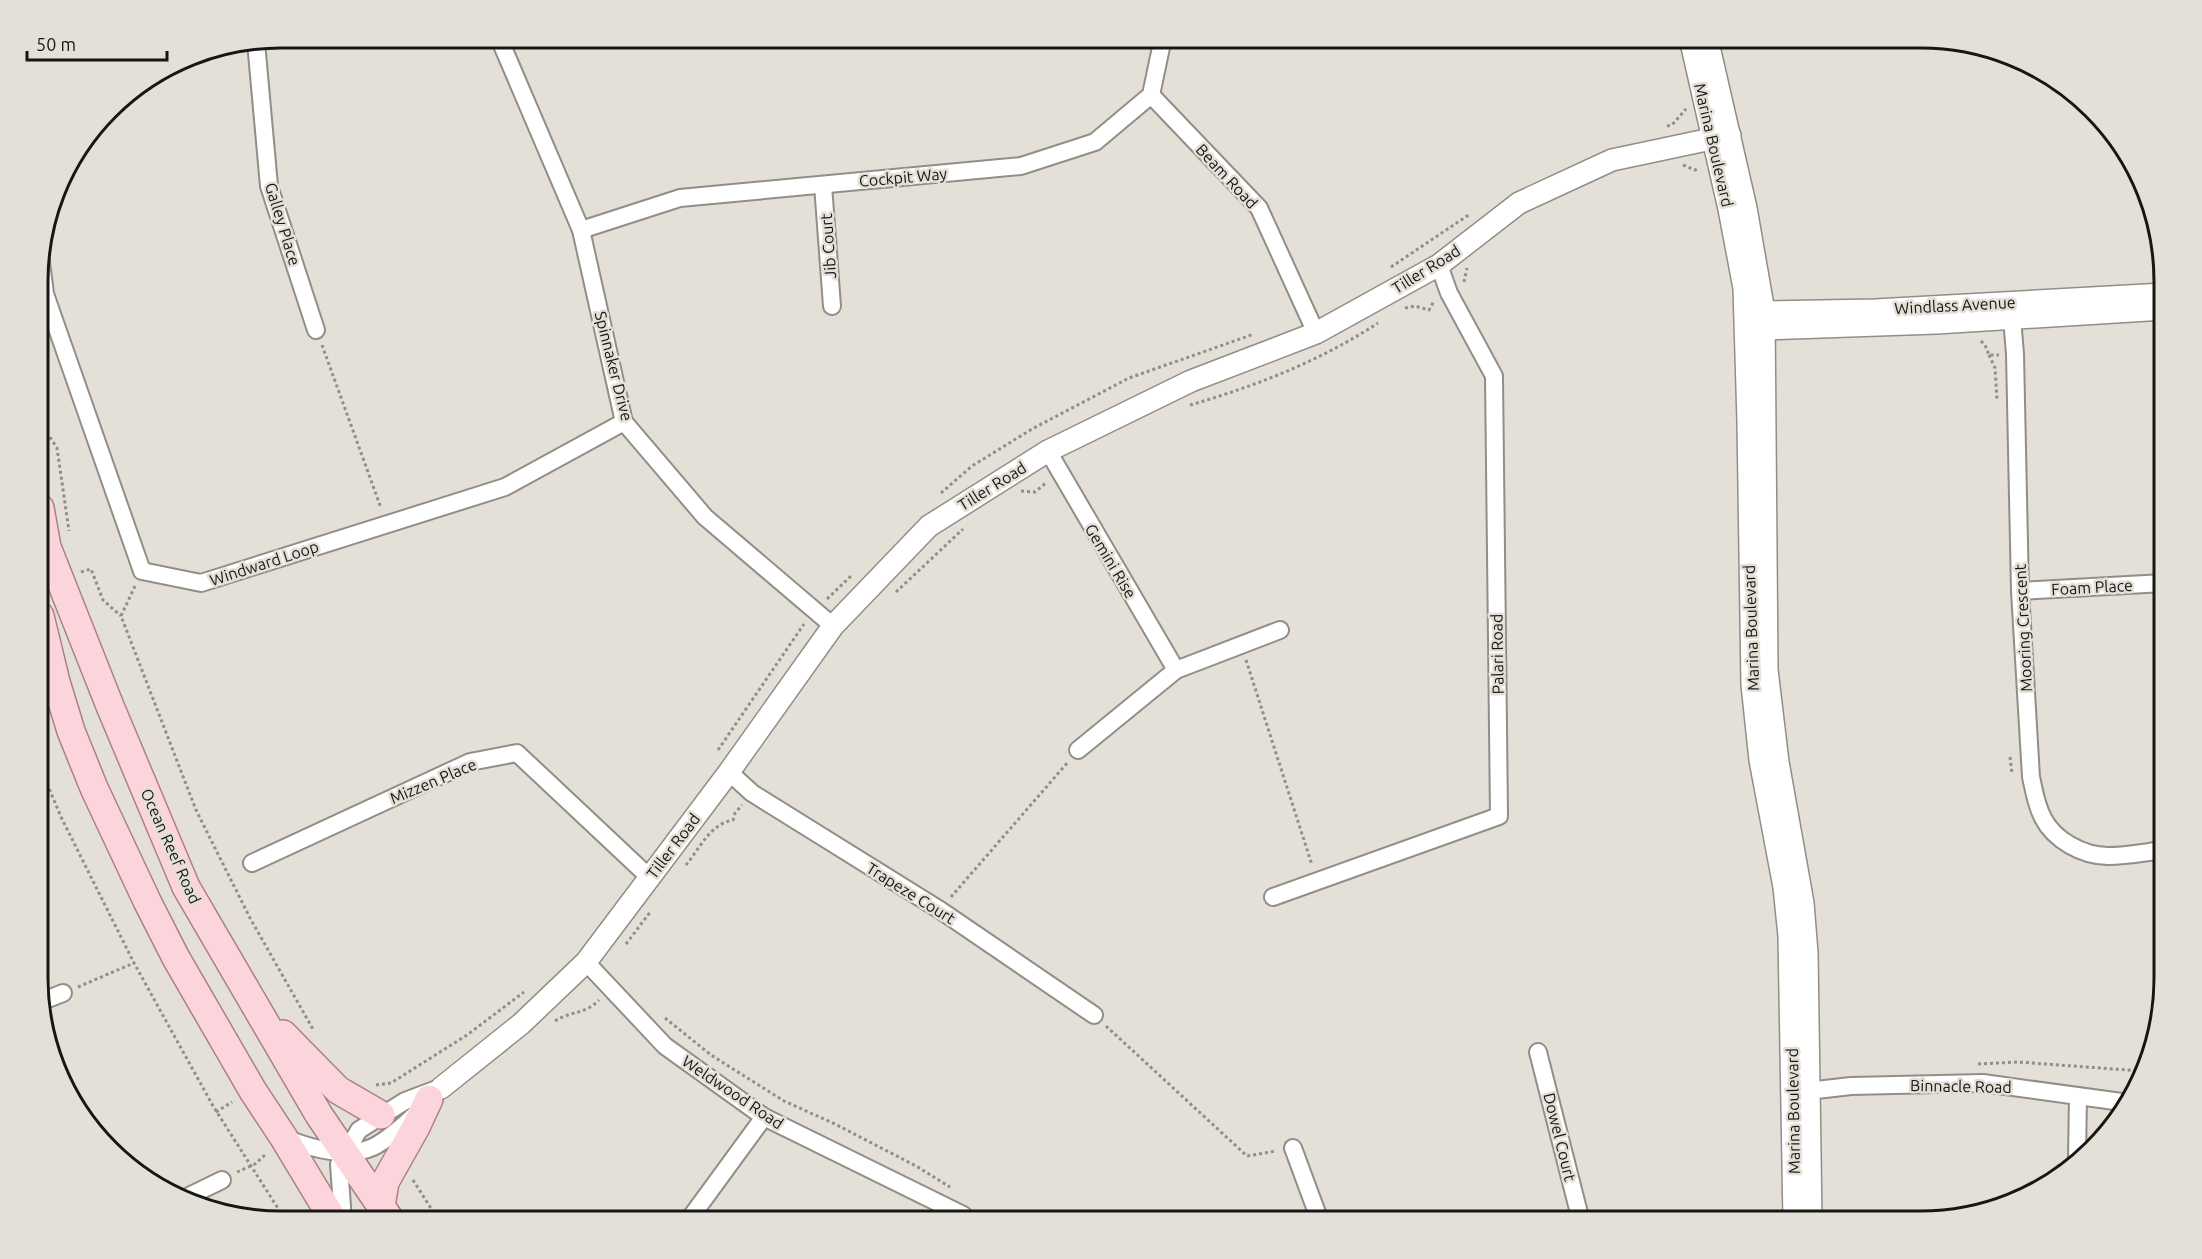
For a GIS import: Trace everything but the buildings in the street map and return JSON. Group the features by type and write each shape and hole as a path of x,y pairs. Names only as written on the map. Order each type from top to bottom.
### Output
{"main road":[{"name":"Ocean Reef Road","path":"48,550 110,706 186,887 319,1115 384,1211"},
{"path":"48,649 71,731 122,849 176,958 252,1091 284,1138 328,1211"},
{"path":"255,1005 338,1090 381,1115"},
{"path":"386,1211 385,1182 405,1172 416,1127 435,1094"}],"street":[{"name":"Spinnaker Drive","path":"503,48 581,230 624,422 705,517 833,626"},
{"path":"1151,95 1161,48"},
{"name":"Marina Boulevard","path":"1693,48 1746,208 1755,321 1767,670 1778,762 1803,903 1807,953 1794,1211"},
{"name":"Marina Boulevard","path":"1708,48 1721,137"},
{"name":"Galley Place","path":"257,49 269,186 316,330"},
{"name":"Cockpit Way","path":"581,230 680,198 1022,166 1095,142 1151,95"},
{"name":"Beam Road","path":"1151,95 1259,208 1316,333"},
{"name":"Tiller Road","path":"284,1138 310,1148 345,1152 373,1147 521,1024 586,962 729,772 833,626 929,526 1048,451 1191,381 1316,333 1439,265 1519,203 1612,160 1721,137"},
{"name":"Jib Court","path":"823,185 832,306"},
{"name":"Palari Road","path":"1273,897 1499,816 1494,375 1449,293 1439,265"},
{"name":"Windlass Avenue","path":"2012,310 2154,295"},
{"path":"48,303 142,571"},
{"name":"Windlass Avenue","path":"1755,321 1875,310 2154,309"},
{"name":"Mooring Crescent","path":"2012,310 2020,591 2031,777 2043,818 2069,845 2089,853 2107,856 2154,851"},
{"name":"Windward Loop","path":"142,571 201,583 505,487 624,422"},
{"name":"Gemini Rise","path":"1048,451 1176,670"},
{"name":"Foam Place","path":"2020,591 2154,584"},
{"path":"1078,750 1176,670 1280,630"},
{"name":"Mizzen Place","path":"252,863 470,762 517,753 649,878"},
{"name":"Trapeze Court","path":"729,772 752,793 940,910 1094,1015"},
{"name":"Weldwood Road","path":"586,962 665,1046 764,1117 955,1211"},
{"path":"49,999 63,993"},
{"name":"Dowel Court","path":"1538,1052 1578,1211"},
{"name":"Binnacle Road","path":"1800,1092 1851,1086 1983,1083 2119,1102"},
{"name":"Marina Boulevard","path":"1800,1092 1810,1211"},
{"name":"Tiller Road","path":"342,1211 339,1164 359,1130 405,1101 435,1094"},
{"path":"2077,1151 2078,1096"},
{"path":"695,1211 764,1117"},
{"path":"1293,1148 1316,1211"},
{"path":"194,1194 222,1180"}],"path":[{"path":"1661,129 1672,125 1690,103"},
{"path":"1389,269 1475,210"},
{"path":"316,330 387,524"},
{"path":"940,495 972,466 1032,429 1130,378 1257,332"},
{"path":"48,434 57,448 70,537"},
{"path":"76,565 78,573"},
{"path":"91,569 103,600 122,616 196,810 250,918 314,1031"},
{"path":"122,616 142,571"},
{"path":"712,759 803,625 856,571"},
{"path":"1242,646 1317,881"},
{"path":"940,910 1078,750"},
{"path":"48,786 61,817 134,963 213,1106 279,1211"},
{"path":"63,993 134,963"},
{"path":"372,1086 391,1083 467,1035 530,987"},
{"path":"547,1026 562,1017 590,1009 612,989"},
{"path":"1094,1015 1247,1156 1293,1148"},
{"path":"662,1016 711,1055 784,1101 835,1124 916,1166 955,1190"},
{"path":"2035,1063 2037,1089"},
{"path":"222,1180 250,1166 284,1138"},
{"path":"2059,1157 2059,1166"},
{"path":"405,1172 432,1211"}]}
